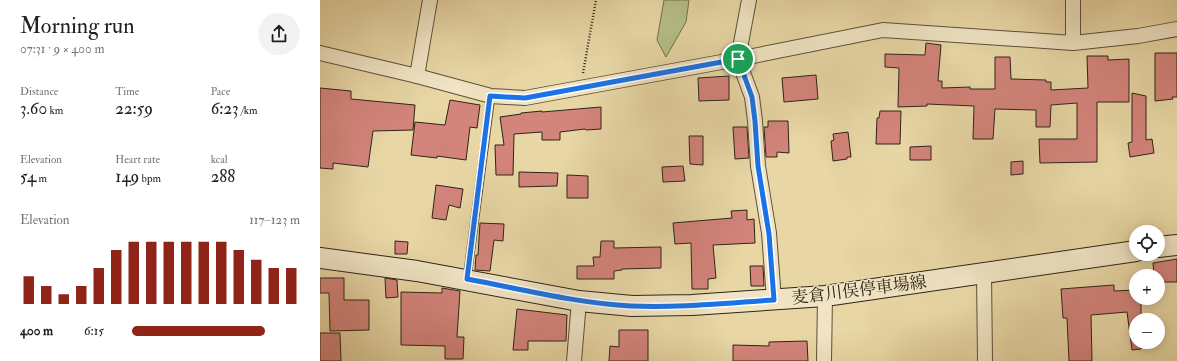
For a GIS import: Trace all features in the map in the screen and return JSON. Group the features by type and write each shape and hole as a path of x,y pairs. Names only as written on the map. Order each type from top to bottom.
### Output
{"main road":[{"path":"1165,246 1177,244"},
{"name":"麦倉川俣停車場線","path":"320,258 467,279 579,300 638,306 692,305 825,296 1129,252"}],"street":[{"path":"417,76 430,0"},
{"path":"749,0 738,59 752,97 758,161 769,234 774,300"},
{"path":"1072,0 1073,43"},
{"path":"320,53 417,76 490,96 525,98 738,59 883,30 1073,43 1138,36 1177,29"},
{"path":"984,273 985,361"},
{"path":"824,361 825,296"},
{"path":"574,361 579,300"}],"lane":[{"path":"467,279 490,96"}],"path":[{"path":"581,88 596,0"}],"green space":[{"path":"664,0 689,0 686,22 666,57 657,40"}],"building":[{"path":"926,43 941,45 938,81 942,81 942,88 970,87 970,89 995,89 995,57 1010,57 1011,79 1046,80 1046,82 1051,82 1051,90 1088,88 1087,56 1108,56 1108,60 1129,59 1129,102 1097,102 1097,162 1040,163 1039,139 1077,139 1077,103 1051,105 1050,127 1036,127 1036,110 995,109 993,139 973,139 974,106 927,104 927,106 898,107 899,68 885,67 885,54 925,55"},
{"path":"1155,53 1177,53 1177,97 1172,97 1173,99 1155,101"},
{"path":"816,75 818,99 784,102 782,78"},
{"path":"729,76 729,100 699,101 698,78"},
{"path":"320,88 351,91 351,99 415,105 413,130 373,131 368,167 333,163 333,169 320,168"},
{"path":"1132,93 1146,96 1146,140 1152,139 1154,153 1130,157 1128,143 1132,142"},
{"path":"450,100 480,105 477,128 470,127 466,160 437,156 437,158 411,155 415,122 445,125"},
{"path":"601,107 601,129 560,132 560,140 542,140 542,132 514,134 513,175 496,175 495,145 504,145 500,117 521,113"},
{"path":"880,111 901,111 900,144 876,144 877,118 879,118"},
{"path":"768,121 788,121 789,153 777,152 777,157 766,157 764,127 768,127"},
{"path":"733,127 747,127 749,158 735,159"},
{"path":"848,132 851,157 833,161 831,141 834,140 833,134"},
{"path":"689,136 703,136 703,165 690,164"},
{"path":"931,146 931,160 910,160 910,147"},
{"path":"1023,161 1023,174 1011,175 1011,162"},
{"path":"683,166 685,181 663,182 662,167"},
{"path":"519,172 558,173 557,186 519,187"},
{"path":"567,175 588,176 588,198 567,198"},
{"path":"436,185 463,189 460,208 449,205 446,220 432,218"},
{"path":"747,210 747,220 754,219 755,243 713,245 716,278 708,279 708,289 692,289 691,243 675,244 673,223 732,218 731,211"},
{"path":"480,223 504,224 503,241 494,240 490,271 475,270 476,255 478,255"},
{"path":"395,241 408,242 407,254 395,254"},
{"path":"601,241 614,241 614,248 661,247 661,268 622,269 614,271 614,279 577,279 577,266 594,266 593,257 600,257"},
{"path":"1177,259 1177,282 1165,282 1165,269 1153,269 1153,263"},
{"path":"750,266 763,266 764,286 751,286"},
{"path":"320,278 344,278 344,300 369,300 369,330 330,331 329,293 320,293"},
{"path":"385,278 397,280 398,297 386,298"},
{"path":"1114,285 1114,291 1129,290 1129,305 1141,305 1141,313 1129,313 1129,327 1127,312 1091,315 1092,361 1069,361 1067,318 1063,318 1061,289"},
{"path":"442,288 460,291 457,337 464,337 463,359 445,359 445,346 401,345 401,292 442,293"},
{"path":"517,309 567,315 566,341 528,341 528,350 513,350"},
{"path":"619,330 648,330 648,361 609,361 610,346 619,347"},
{"path":"320,333 340,333 341,361 320,361"},
{"path":"807,341 808,361 733,361 733,345 769,346 769,342"}],"route":[{"path":"738,59 752,97 758,166 769,234 774,300 692,305 632,306 579,300 467,279 490,96 525,98 738,59"}]}
